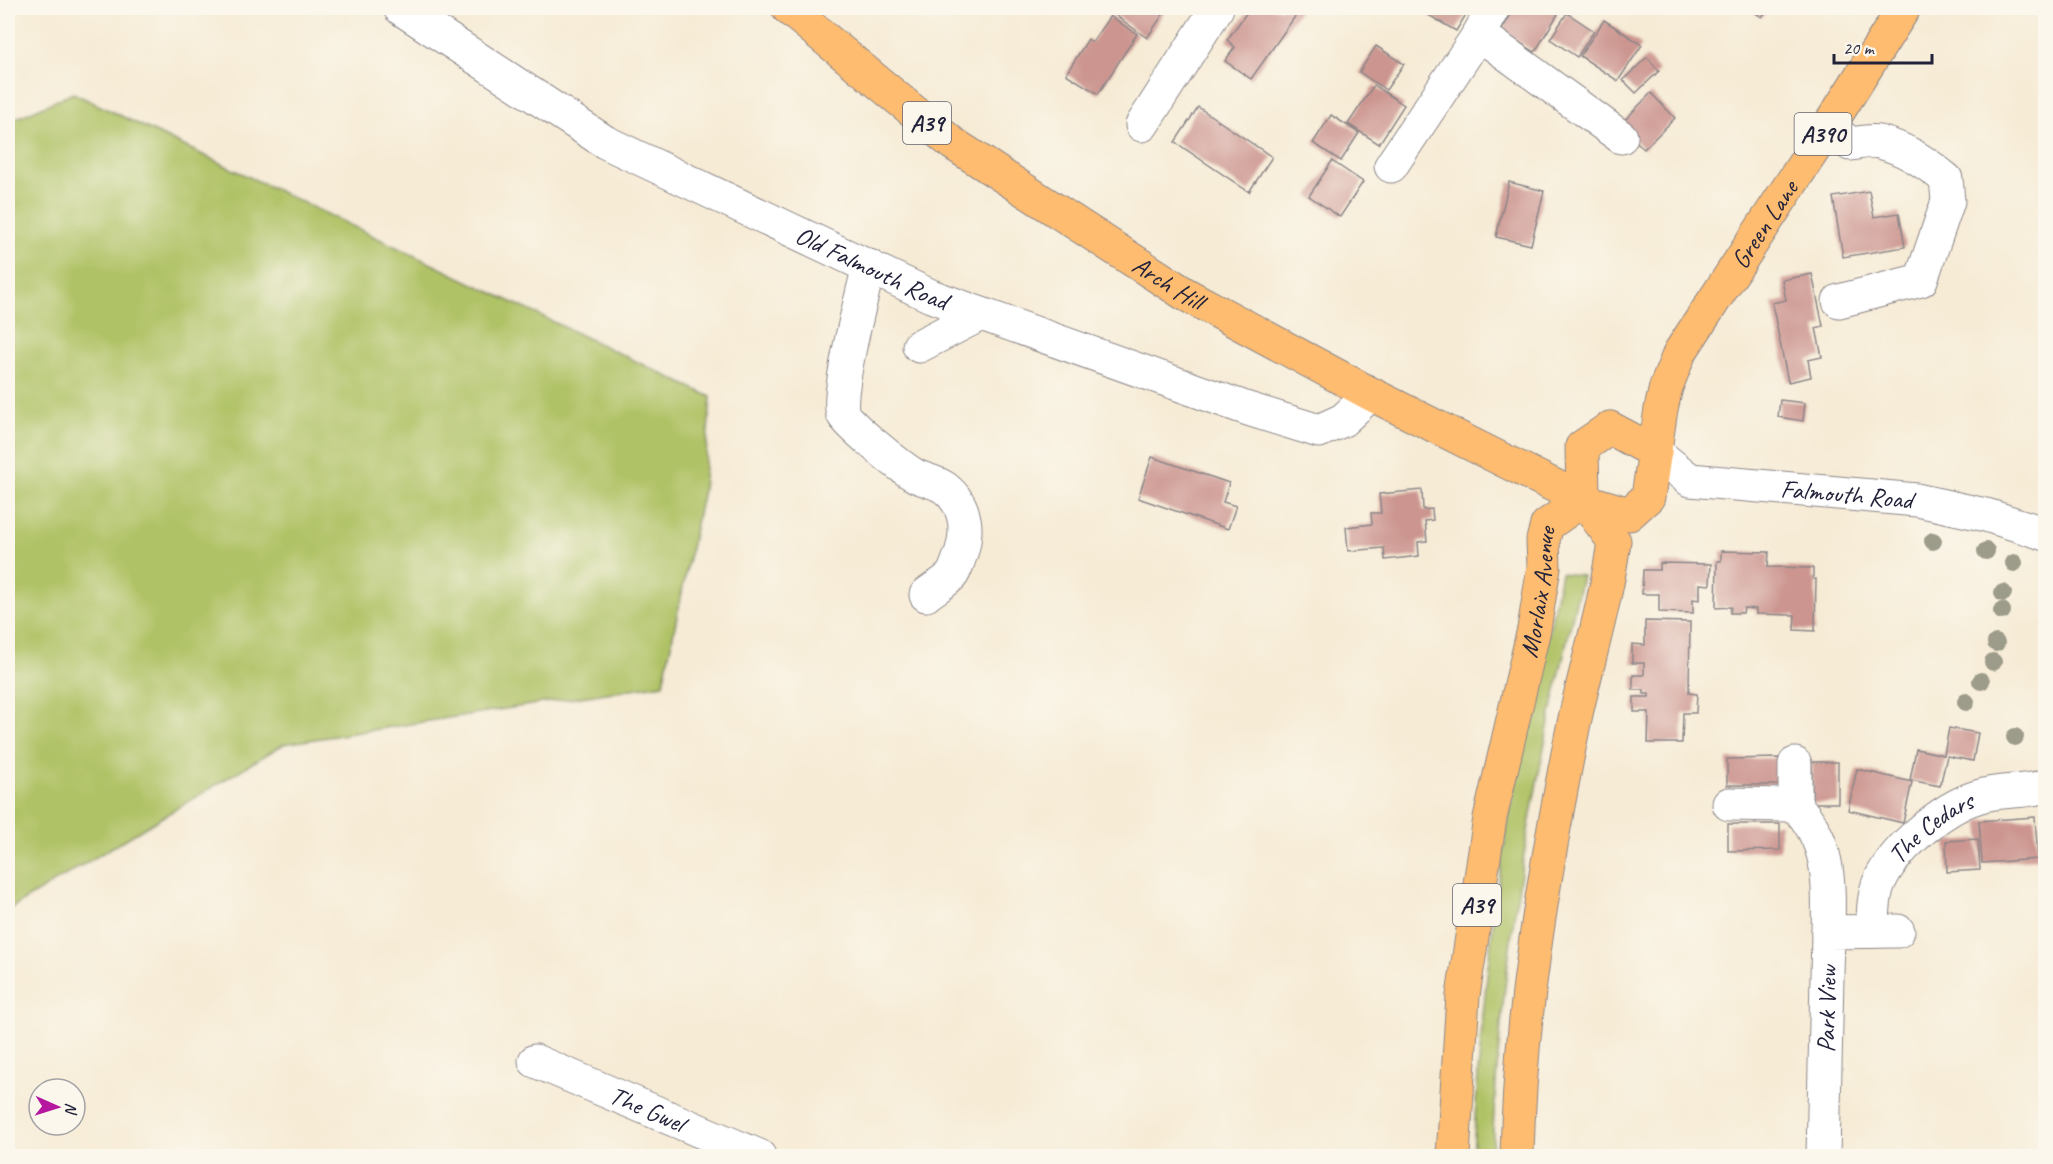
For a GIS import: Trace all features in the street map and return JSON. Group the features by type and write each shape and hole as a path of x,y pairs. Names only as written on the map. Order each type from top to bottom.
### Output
{"highway":[{"name":"Arch Hill","path":"788,8 952,143 1185,294 1371,394 1583,500"},
{"name":"Green Lane","path":"1655,452 1666,387 1680,352 1904,8"},
{"path":"1583,500 1582,447 1610,428 1655,452"},
{"name":"A390","path":"1583,500 1629,514 1648,497 1655,452"},
{"name":"Morlaix Avenue","path":"1453,1152 1463,996 1490,818 1534,629 1544,567 1543,540 1547,525 1583,500 1614,541 1606,588 1573,727 1544,883 1530,978 1518,1112 1517,1156"}],"street":[{"name":"Old Falmouth Road","path":"400,8 605,142 931,296 1248,409 1319,431 1343,420 1371,394"},
{"path":"1142,125 1194,44 1214,8"},
{"path":"1391,166 1486,21 1621,137"},
{"path":"1829,126 1850,144 1877,142 1908,153 1932,167 1946,179 1948,201 1921,280 1839,301"},
{"path":"869,266 846,370 841,405 843,415 883,451 916,475 946,489 958,504 967,533 962,551 952,574 926,595"},
{"path":"919,346 981,314"},
{"name":"Falmouth Road","path":"1655,452 1690,480 1917,500 1986,515 2046,534"},
{"path":"1795,764 1796,805 1809,819 1826,859 1828,932"},
{"name":"The Cedars","path":"1885,931 1874,906 1879,883 1923,828 1953,807 1976,797 1999,791 2035,789 2046,786"},
{"path":"1730,804 1796,805"},
{"name":"Park View","path":"1824,1156 1828,932 1885,931"},
{"name":"The Gwel","path":"535,1061 759,1156"}],"green space":[{"path":"73,93 711,397 703,490 663,684 284,744 8,910 8,122"},
{"path":"1561,573 1582,576 1535,792 1522,864 1503,1009 1492,1156 1473,1156 1482,1020 1498,885 1519,767"}],"building":[{"path":"1115,8 1162,8 1166,10 1147,38 1111,12"},
{"path":"1250,8 1301,8 1251,79 1225,61 1235,47 1227,40"},
{"path":"1428,8 1470,8 1456,31 1425,13"},
{"path":"1515,8 1548,8 1558,14 1535,52 1501,31"},
{"path":"1747,8 1769,8 1762,17"},
{"path":"1567,13 1594,31 1577,57 1550,39"},
{"path":"1110,16 1137,34 1098,94 1066,74 1088,39 1092,42"},
{"path":"1604,20 1642,45 1618,81 1580,56"},
{"path":"1376,46 1404,64 1386,90 1359,72"},
{"path":"1647,57 1659,71 1636,93 1623,80"},
{"path":"1374,85 1404,105 1379,144 1348,124"},
{"path":"1651,93 1675,118 1644,149 1620,125"},
{"path":"1198,107 1272,157 1249,192 1175,142"},
{"path":"1331,115 1359,133 1341,161 1313,143"},
{"path":"1332,161 1363,182 1340,217 1309,196"},
{"path":"1509,182 1544,191 1531,245 1496,237"},
{"path":"1869,191 1874,217 1899,213 1905,247 1843,257 1833,197"},
{"path":"1812,274 1823,326 1816,328 1822,357 1808,360 1811,377 1788,382 1772,303 1786,300 1782,280"},
{"path":"1780,400 1805,403 1803,421 1778,417"},
{"path":"1152,457 1229,483 1223,502 1236,506 1228,529 1138,498"},
{"path":"1422,490 1423,510 1432,509 1433,520 1425,521 1427,541 1418,542 1419,556 1385,560 1384,548 1348,551 1346,527 1372,524 1371,513 1381,513 1379,494"},
{"path":"1721,551 1769,552 1768,567 1813,568 1813,579 1816,579 1815,631 1794,630 1795,615 1756,614 1756,609 1744,608 1743,613 1730,613 1731,607 1716,608 1717,561 1721,561"},
{"path":"1660,563 1711,564 1710,585 1700,584 1700,600 1693,599 1693,613 1659,612 1659,594 1642,594 1643,570 1660,570"},
{"path":"1645,621 1690,622 1689,693 1697,694 1696,713 1683,713 1682,743 1648,743 1649,712 1634,712 1634,697 1649,697 1649,694 1644,694 1644,690 1633,690 1633,675 1644,675 1644,663 1632,663 1632,644 1645,645"},
{"path":"1949,728 1978,733 1973,761 1947,756 1940,786 1910,780 1916,749 1944,755"},
{"path":"1779,758 1779,785 1727,785 1727,759"},
{"path":"1812,762 1838,762 1838,803 1812,803"},
{"path":"1857,769 1912,782 1903,823 1848,810"},
{"path":"2035,817 2038,859 1982,863 1979,821"},
{"path":"1728,824 1780,824 1780,850 1728,851"},
{"path":"1978,839 1980,870 1947,872 1946,841"}]}
